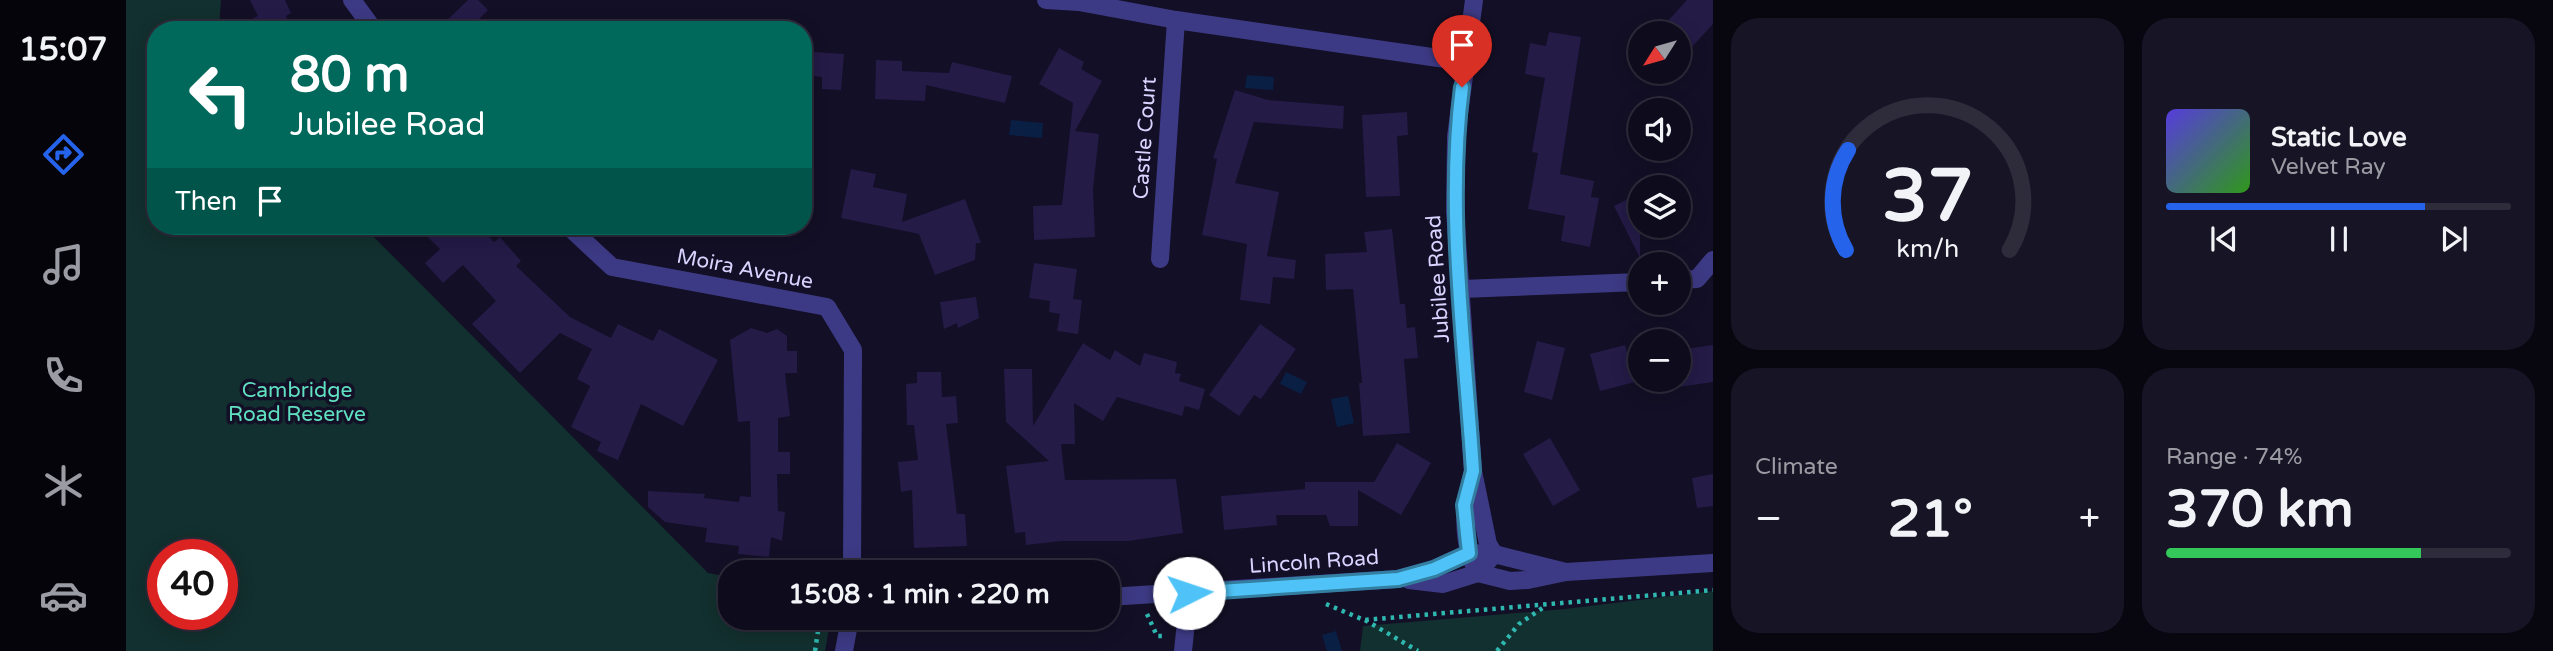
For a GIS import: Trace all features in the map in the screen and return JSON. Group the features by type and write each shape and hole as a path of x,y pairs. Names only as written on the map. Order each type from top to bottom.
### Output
{"street":[{"path":"352,0 367,21"},
{"path":"1046,0 1079,2 1176,20 1466,62"},
{"name":"Jubilee Road","path":"1474,0 1456,137 1455,211 1473,471 1488,544 1494,554"},
{"name":"Castle Court","path":"1160,260 1176,20"},
{"name":"Moira Avenue","path":"578,235 612,267 827,307 853,350 852,560"},
{"path":"1691,279 1697,279 1713,260"},
{"path":"1462,289 1628,282"},
{"name":"Jubilee Road","path":"1473,471 1464,505 1469,553 1478,573"},
{"name":"Lincoln Road","path":"1398,579 1434,569 1469,553 1494,554 1566,572"},
{"path":"1478,573 1494,554"},
{"name":"Lincoln Road","path":"1120,596 1398,579 1443,584 1478,573 1510,581 1566,572 1713,563"},
{"path":"1184,644 1189,593"},
{"path":"844,651 848,630"}],"path":[{"path":"1364,620 1713,590"},
{"path":"1318,601 1364,620 1419,651"},
{"path":"1497,651 1519,624 1548,605"},
{"path":"1145,611 1157,636 1184,644"},
{"path":"815,651 818,630"}],"green space":[{"name":"Cambridge Road Reserve","path":"126,0 221,0 220,21 147,21 147,235 372,235 708,573 718,575 718,630 829,630 825,651 126,651"},
{"path":"1713,591 1713,651 1360,651 1363,626 1565,609"}],"water":[{"path":"1247,75 1274,77 1273,90 1245,88"},
{"path":"1011,120 1043,123 1042,138 1009,135"},
{"path":"1286,372 1307,382 1301,394 1280,384"},
{"path":"1348,396 1354,423 1337,427 1331,399"},
{"path":"1336,631 1342,651 1327,651 1322,635"}],"building":[{"path":"250,0 285,0 291,13 286,16 288,21 247,21 258,16"},
{"path":"468,0 478,0 488,10 477,21 446,21"},
{"path":"1687,0 1713,0 1713,24 1691,48 1691,21 1668,21"},
{"path":"1549,32 1581,37 1560,174 1594,181 1591,197 1599,198 1590,247 1561,241 1565,216 1528,209 1538,153 1532,152 1545,78 1525,74 1530,43 1546,46"},
{"path":"1059,48 1084,62 1081,69 1102,81 1075,131 1099,134 1093,189 1095,237 1034,240 1033,206 1062,205 1073,103 1039,84"},
{"path":"814,52 844,54 841,90 822,89 822,77 812,76"},
{"path":"876,60 902,61 902,71 949,73 952,62 1012,76 1005,103 926,85 925,101 875,99"},
{"path":"1235,90 1268,100 1344,106 1343,129 1254,122 1235,183 1279,192 1267,256 1296,260 1294,279 1273,277 1270,304 1240,300 1247,244 1202,235 1217,159 1213,158"},
{"path":"1407,112 1408,135 1397,136 1400,196 1366,197 1362,115"},
{"path":"851,169 876,174 873,187 907,194 902,222 965,199 981,243 976,243 975,260 935,275 919,234 841,218"},
{"path":"1628,199 1628,234 1614,206"},
{"path":"1392,229 1400,304 1405,304 1407,328 1415,327 1418,358 1404,359 1410,433 1363,436 1359,383 1362,383 1353,289 1326,290 1325,254 1367,252 1364,232"},
{"path":"425,235 487,235 494,242 500,237 521,261 516,266 570,317 611,338 618,324 653,341 659,329 718,360 683,426 641,404 618,460 597,451 601,442 571,427 590,386 577,379 592,349 560,333 520,373 472,324 496,301 463,265 443,283 425,263 440,249"},
{"path":"1630,238 1640,238 1640,252 1637,252"},
{"path":"1034,263 1077,269 1073,299 1082,300 1078,334 1057,331 1060,314 1049,312 1050,301 1029,298"},
{"path":"976,297 979,318 958,328 957,323 944,329 940,302"},
{"path":"1260,324 1296,349 1261,399 1254,395 1239,416 1209,395"},
{"path":"751,328 767,333 777,329 787,336 787,351 797,351 797,373 785,373 790,416 778,418 778,452 790,452 790,474 777,474 778,511 785,512 782,541 771,537 769,557 738,554 739,546 705,542 707,528 665,522 648,507 648,491 705,494 704,498 739,502 740,496 751,497 750,421 738,422 730,340"},
{"path":"1537,341 1565,348 1552,400 1524,392"},
{"path":"1083,343 1110,360 1115,350 1140,366 1144,353 1177,362 1175,373 1181,374 1179,381 1205,389 1199,410 1185,406 1182,416 1117,397 1103,421 1074,403 1075,444 1061,444 1065,480 1176,479 1183,533 1128,541 1061,541 1026,545 1025,532 1015,533 1006,466 1049,461 1006,422 1004,369 1032,369 1033,426"},
{"path":"1625,345 1628,356 1628,384 1600,391 1590,354"},
{"path":"1713,345 1713,382 1691,385 1691,348"},
{"path":"917,372 941,372 942,397 956,396 958,423 946,424 957,514 965,514 967,546 914,548 912,490 901,492 898,462 918,460 914,425 907,425 906,384 917,383"},
{"path":"1550,438 1580,490 1553,506 1523,454"},
{"path":"1397,443 1431,463 1401,515 1358,490 1358,526 1330,526 1326,515 1276,515 1277,525 1224,530 1221,496 1305,489 1305,482 1374,482"},
{"path":"1713,474 1713,506 1697,508 1692,478"}],"route":[{"path":"1189,593 1398,579 1434,569 1469,553 1464,505 1473,471 1455,211 1456,137 1462,87"}]}
